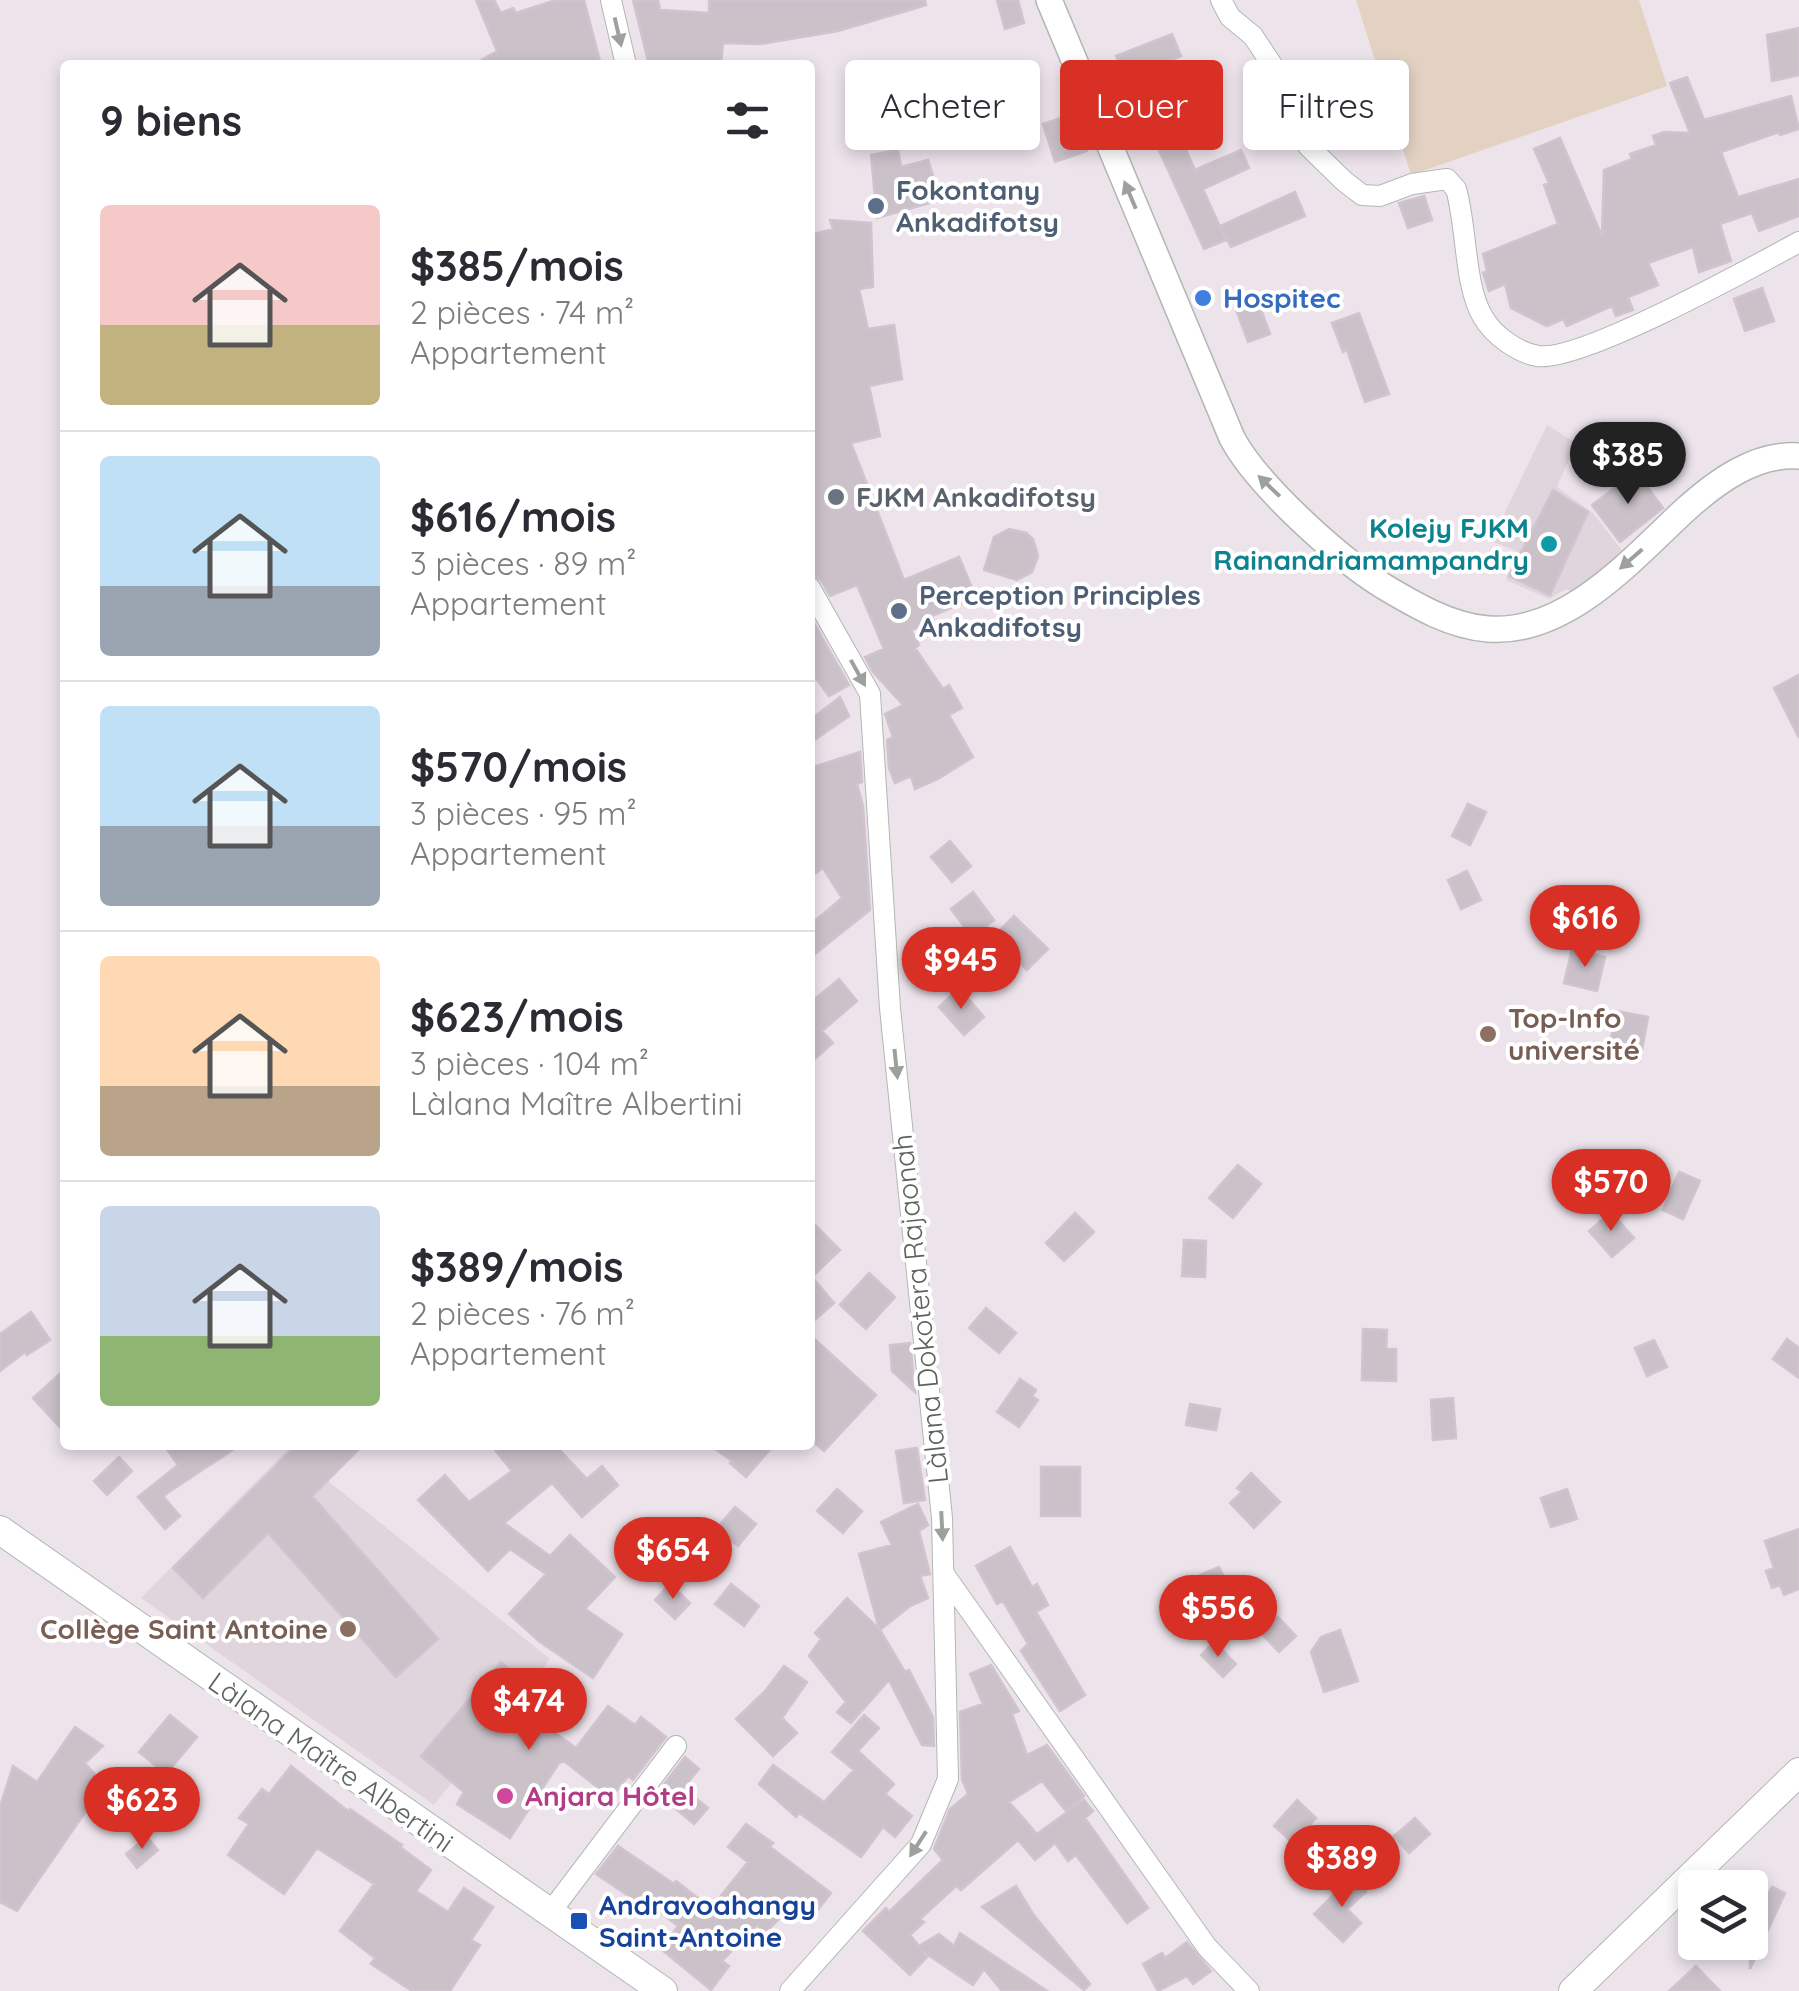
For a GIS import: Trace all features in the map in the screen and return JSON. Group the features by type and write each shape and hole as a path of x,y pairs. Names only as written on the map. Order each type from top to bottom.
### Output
{"main road":[{"name":"Làlana Maître Albertini","path":"0,1530 663,1991"},
{"path":"1573,1991 1799,1772"}],"street":[{"path":"611,0 625,60"},
{"path":"1049,0 1245,463 1342,557 1395,594 1466,625 1508,628 1528,623 1585,598 1723,479 1767,459 1799,456"},
{"path":"1221,0 1230,17 1253,36 1284,84 1308,146 1344,182 1362,195 1380,196 1436,178 1447,179 1456,189 1473,292 1483,318 1516,348 1539,356 1582,347 1799,242"},
{"name":"Làlana Dokotera Rajaonah","path":"790,1991 921,1844 948,1778 942,1518 890,1008 870,694 815,597"},
{"path":"944,1574 1207,1947 1249,1991"},
{"path":"549,1914 676,1746"}],"shaded area":[{"path":"1356,0 1639,0 1667,86 1411,175 1403,150 1409,150 1409,60 1375,60"},
{"path":"1547,425 1576,443 1557,487 1593,513 1631,562 1581,595 1566,589 1549,599 1506,580 1517,551 1491,541"},
{"name":"Collège Saint Antoine","path":"289,1450 550,1659 434,1805 141,1598"}],"building":[{"path":"476,0 494,0 501,13 513,8 516,13 556,0 584,0 600,60 482,60 497,51"},
{"path":"633,0 658,0 660,10 709,13 709,0 925,0 926,5 838,31 760,44 723,43 721,60 648,60"},
{"path":"997,0 1018,0 1024,23 1005,29"},
{"path":"1799,28 1799,75 1772,81 1767,35"},
{"path":"1172,34 1181,56 1171,60 1118,60 1116,56"},
{"path":"1687,77 1704,120 1791,96 1799,129 1721,152 1738,197 1799,179 1799,216 1759,231 1752,213 1720,224 1731,261 1699,272 1693,247 1648,263 1658,285 1628,297 1633,310 1616,316 1612,306 1567,326 1563,319 1547,326 1511,308 1505,284 1489,291 1483,273 1487,271 1483,254 1558,224 1544,185 1549,183 1534,149 1560,138 1602,236 1604,170 1632,159 1630,154 1656,145 1653,136 1664,132 1690,133 1670,83"},
{"path":"1060,118 1060,150 1087,151 1055,162 1043,124"},
{"path":"898,150 901,167 928,160 941,200 877,218 871,155"},
{"path":"1159,150 1186,150 1195,170 1241,150 1249,168 1203,189 1226,240 1204,249"},
{"path":"1295,192 1305,216 1231,247 1220,226"},
{"path":"1424,196 1432,220 1408,228 1399,203"},
{"path":"830,220 871,223 873,287 859,289 868,329 894,325 902,379 869,386 880,436 851,443 904,580 959,557 976,597 911,630 919,645 915,648 943,689 949,685 962,708 949,715 973,757 915,789 911,776 895,783 889,768 887,740 893,737 885,714 903,705 873,672 865,657 884,649 857,585 830,596 815,577 815,234 833,229"},
{"path":"1762,288 1774,321 1745,331 1734,299"},
{"path":"1256,296 1270,334 1248,342 1234,304"},
{"path":"1359,313 1389,394 1365,402 1347,350 1343,352 1332,323"},
{"path":"1636,472 1663,508 1620,542 1592,505"},
{"name":"Kolejy FJKM Rainandriamampandry","path":"1553,490 1588,512 1550,595 1509,576"},
{"path":"1009,529 1033,539 1038,556 1032,572 1017,580 984,570 994,537"},
{"path":"815,625 849,685 829,696 815,677"},
{"path":"1799,675 1799,738 1774,688"},
{"path":"840,697 849,716 815,740 815,716"},
{"path":"860,752 862,782 857,784 863,806 870,910 815,954 815,921 842,898 823,868 815,874 815,766"},
{"path":"1468,804 1486,812 1470,845 1452,836"},
{"path":"950,841 971,866 952,882 931,857"},
{"path":"1467,871 1481,900 1461,909 1448,880"},
{"path":"973,892 994,920 972,937 951,909"},
{"path":"1014,916 1048,949 1027,970 993,937"},
{"path":"1572,949 1605,957 1597,991 1564,983"},
{"path":"839,979 857,1001 822,1031 833,1043 815,1059 815,999"},
{"path":"959,988 984,1017 964,1035 939,1007"},
{"path":"1616,1011 1648,1017 1640,1061 1608,1055"},
{"path":"1238,1165 1261,1184 1233,1218 1209,1198"},
{"path":"1679,1172 1700,1181 1683,1219 1663,1210"},
{"path":"1611,1212 1634,1238 1612,1257 1589,1231"},
{"path":"1075,1213 1094,1232 1064,1261 1046,1243"},
{"path":"815,1225 840,1250 815,1274"},
{"path":"1184,1240 1206,1241 1205,1277 1182,1276"},
{"path":"869,1273 895,1297 866,1329 840,1305"},
{"path":"815,1281 834,1303 815,1320"},
{"path":"986,1308 1016,1333 999,1353 969,1328"},
{"path":"31,1312 50,1340 0,1371 0,1334"},
{"path":"1363,1329 1387,1330 1386,1349 1396,1349 1396,1381 1362,1380"},
{"path":"1787,1339 1799,1348 1799,1378 1773,1359"},
{"path":"815,1340 876,1395 824,1451 815,1443"},
{"path":"1654,1340 1667,1367 1647,1376 1635,1348"},
{"path":"910,1343 915,1392 892,1371 890,1345"},
{"path":"60,1374 60,1428 33,1398"},
{"path":"1020,1379 1036,1390 1032,1396 1038,1400 1019,1427 997,1412"},
{"path":"1453,1398 1456,1438 1433,1440 1431,1400"},
{"path":"1190,1404 1220,1409 1216,1430 1186,1425"},
{"path":"917,1448 925,1500 904,1503 896,1451"},
{"path":"168,1450 232,1450 163,1496 180,1516 165,1529 138,1497 178,1465"},
{"path":"292,1450 358,1450 312,1496 438,1639 396,1677 268,1533 203,1598 173,1568"},
{"path":"495,1450 560,1450 587,1479 602,1466 618,1485 582,1517 552,1483 504,1523 550,1556 570,1535 615,1577 585,1609 622,1634 593,1678 540,1642 509,1614 546,1574 510,1549 488,1571 418,1500 445,1475 469,1502 512,1471"},
{"path":"717,1450 770,1450 746,1477"},
{"path":"119,1457 132,1471 107,1495 94,1481"},
{"path":"1041,1467 1080,1467 1080,1516 1041,1516"},
{"path":"1251,1473 1280,1502 1254,1528 1230,1503 1242,1492 1237,1488"},
{"path":"837,1489 862,1511 843,1533 817,1511"},
{"path":"1567,1489 1577,1519 1551,1527 1541,1498"},
{"path":"918,1504 928,1525 919,1531 930,1574 920,1576 928,1598 910,1606 880,1630 905,1672 909,1670 933,1717 934,1746 922,1745 889,1680 851,1723 837,1712 846,1702 809,1656 821,1639 815,1633 847,1598 879,1629 859,1554 892,1545 881,1522"},
{"path":"735,1507 756,1524 738,1546 717,1528"},
{"path":"1799,1529 1799,1589 1784,1595 1780,1585 1772,1588 1766,1571 1774,1568 1765,1541"},
{"path":"1010,1547 1032,1587 1037,1584 1048,1605 1036,1612 1085,1695 1060,1711 1021,1651 1028,1644 1003,1601 997,1604 976,1566"},
{"path":"1219,1567 1232,1594 1207,1606 1194,1578"},
{"path":"670,1584 690,1603 675,1619 655,1600"},
{"path":"731,1584 759,1606 744,1626 715,1604"},
{"path":"1278,1617 1296,1636 1279,1652 1261,1633"},
{"path":"1340,1630 1358,1681 1324,1692 1311,1652 1321,1637"},
{"path":"1214,1642 1236,1664 1223,1677 1201,1655"},
{"path":"501,1662 526,1684 511,1701 576,1748 608,1706 635,1725 641,1717 666,1737 633,1780 628,1776 611,1798 564,1761 559,1763 510,1838 457,1804 464,1792 421,1756"},
{"path":"991,1665 1019,1711 1012,1714 1027,1755 1047,1745 1084,1796 1066,1811 1042,1781 1009,1802 1037,1834 1084,1800 1093,1811 1085,1818 1148,1908 1127,1923 1076,1855 1068,1861 1055,1843 1035,1860 1018,1840 961,1890 956,1886 920,1919 924,1922 910,1935 919,1946 939,1934 954,1946 960,1933 1047,1991 1002,1991 984,1969 973,1985 922,1951 927,1957 910,1975 863,1931 886,1908 889,1912 943,1860 934,1849 950,1809 968,1794 962,1779 960,1712 983,1704 970,1674"},
{"path":"784,1666 807,1682 782,1718 797,1733 773,1756 736,1719"},
{"path":"170,1715 197,1737 166,1774 139,1752"},
{"path":"864,1715 879,1728 858,1751 894,1784 885,1794 912,1816 895,1837 883,1827 861,1857 799,1813 796,1817 759,1784 773,1765 824,1802 854,1770 832,1752"},
{"path":"75,1727 103,1746 85,1763 104,1785 17,1911 0,1902 0,1807 13,1766 37,1782"},
{"path":"685,1757 699,1769 683,1788 708,1808 694,1824 670,1804 667,1808 654,1797"},
{"path":"291,1766 431,1870 416,1891 448,1912 464,1888 493,1907 471,1940 480,1945 450,1991 412,1991 371,1964 375,1958 340,1931 374,1884 317,1848 284,1894 228,1855 249,1824 239,1818 262,1789 269,1794"},
{"path":"1297,1800 1316,1818 1293,1843 1274,1826"},
{"path":"1415,1818 1430,1834 1409,1853 1394,1836"},
{"path":"746,1824 831,1893 810,1920 792,1906 765,1933 757,1925 722,1961 729,1966 711,1990 661,1949 678,1926 639,1896 636,1901 596,1874 618,1846 674,1884 676,1881 711,1908 748,1862 728,1847"},
{"path":"147,1837 158,1850 137,1868 126,1854"},
{"path":"1352,1877 1366,1892 1347,1909 1361,1923 1343,1942 1314,1914"},
{"path":"1016,1886 1033,1914 1090,1984 1084,1990 982,1907"},
{"path":"1772,1887 1785,1893 1768,1930 1768,1894"},
{"path":"1187,1942 1211,1971 1193,1984 1187,1976 1158,1991 1143,1964 1162,1953 1165,1958"},
{"path":"1696,1966 1720,1991 1669,1991"}],"place":[{"name":"Fokontany Ankadifotsy","path":"876,206"},
{"name":"Hospitec","path":"1203,298"},
{"name":"FJKM Ankadifotsy","path":"836,497"},
{"name":"Kolejy FJKM Rainandriamampandry","path":"1549,544"},
{"name":"Perception Principles Ankadifotsy","path":"899,611"},
{"name":"Top-Info université","path":"1488,1034"},
{"name":"Collège Saint Antoine","path":"348,1629"},
{"name":"Anjara Hôtel","path":"505,1796"},
{"name":"Andravoahangy Saint-Antoine","path":"579,1921"}]}
